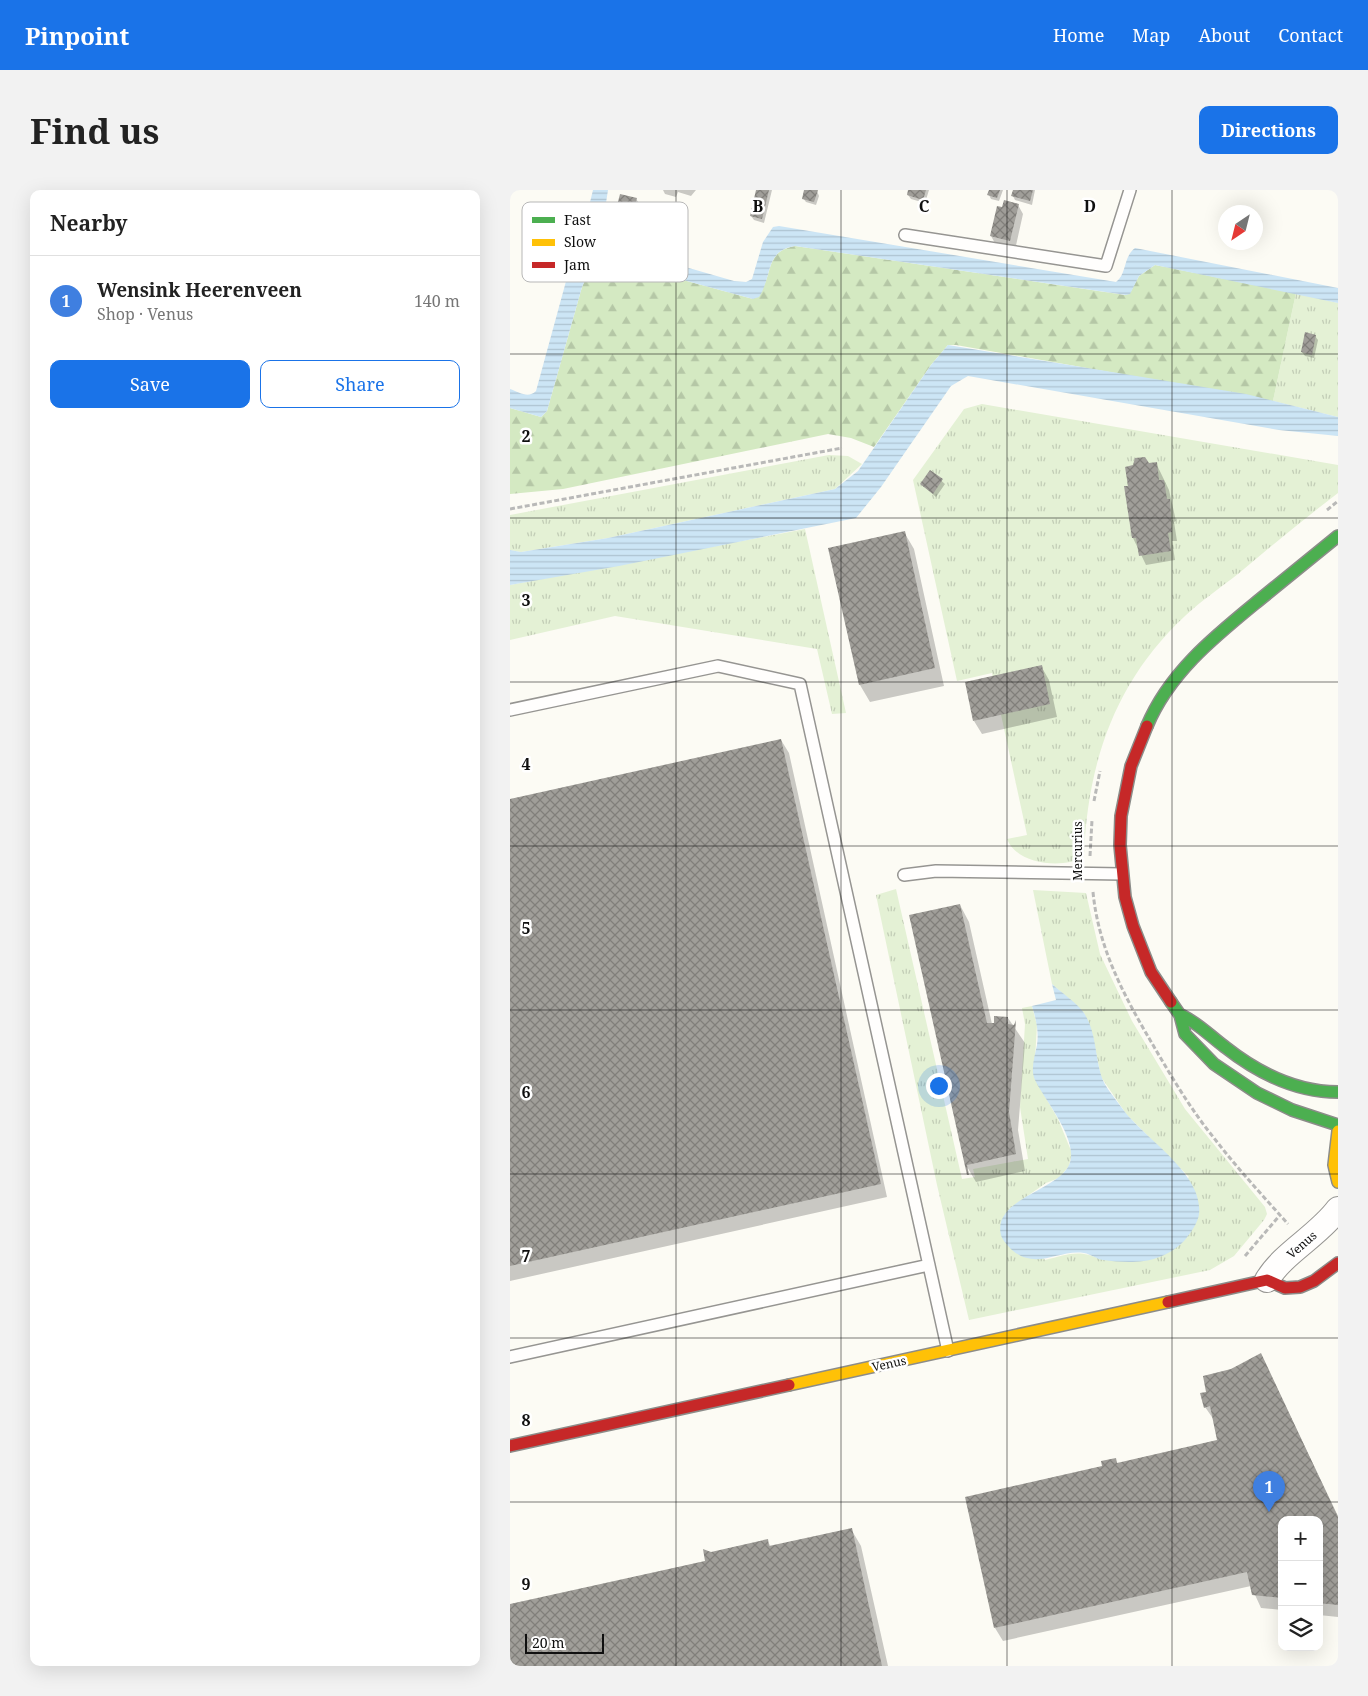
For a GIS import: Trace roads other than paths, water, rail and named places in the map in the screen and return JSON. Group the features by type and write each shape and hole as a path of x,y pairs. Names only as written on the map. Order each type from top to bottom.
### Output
{"main road":[{"path":"1338,536 1204,645 1181,671 1161,699 1137,747 1121,816 1122,874 1130,915 1151,972 1180,1015 1185,1034 1202,1054 1230,1076 1280,1105 1338,1125"},
{"path":"1180,1015 1198,1023 1225,1047 1273,1076 1307,1089 1338,1092"},
{"path":"1338,1131 1334,1166 1338,1182"},
{"name":"Venus","path":"510,1446 1267,1280 1285,1288 1304,1285 1314,1282 1338,1263"}],"street":[{"name":"Venus","path":"1267,1280 1276,1265 1305,1244 1338,1209"}],"lane":[{"path":"906,235 1106,266 1130,190"},
{"path":"510,710 718,666 800,684 948,1351"},
{"path":"904,875 936,871 1122,874"},
{"path":"510,1357 929,1266"}],"water":[{"path":"593,190 608,190 606,202 590,202"},
{"path":"779,226 1116,282 1122,275 1129,256 1135,248 1338,288 1338,303 1155,265 1139,276 1130,294 1126,295 795,246 778,253 771,265 759,297 753,299 688,281 688,268 734,281 746,282 752,279 763,242 773,227"},
{"path":"566,282 584,282 547,411 541,417 510,408 510,389 527,395 536,391"},
{"path":"948,345 1246,394 1338,417 1338,436 1279,430 968,376 951,386 881,487 856,518 619,566 510,585 510,550 521,552 608,538 835,489 858,471 931,365"},
{"path":"1052,984 1084,1013 1088,1020 1102,1079 1107,1088 1122,1108 1182,1170 1192,1184 1198,1199 1198,1217 1191,1232 1184,1241 1166,1254 1146,1261 1136,1262 1100,1259 1087,1254 1075,1253 1030,1259 1012,1250 1001,1235 1001,1223 1006,1213 1015,1204 1052,1182 1069,1165 1071,1155 1066,1133 1035,1080 1033,1071 1038,1035 1032,1006 1056,1000"}],"place":[{"name":"Wensink Heerenveen","path":"1269,1512"}]}
